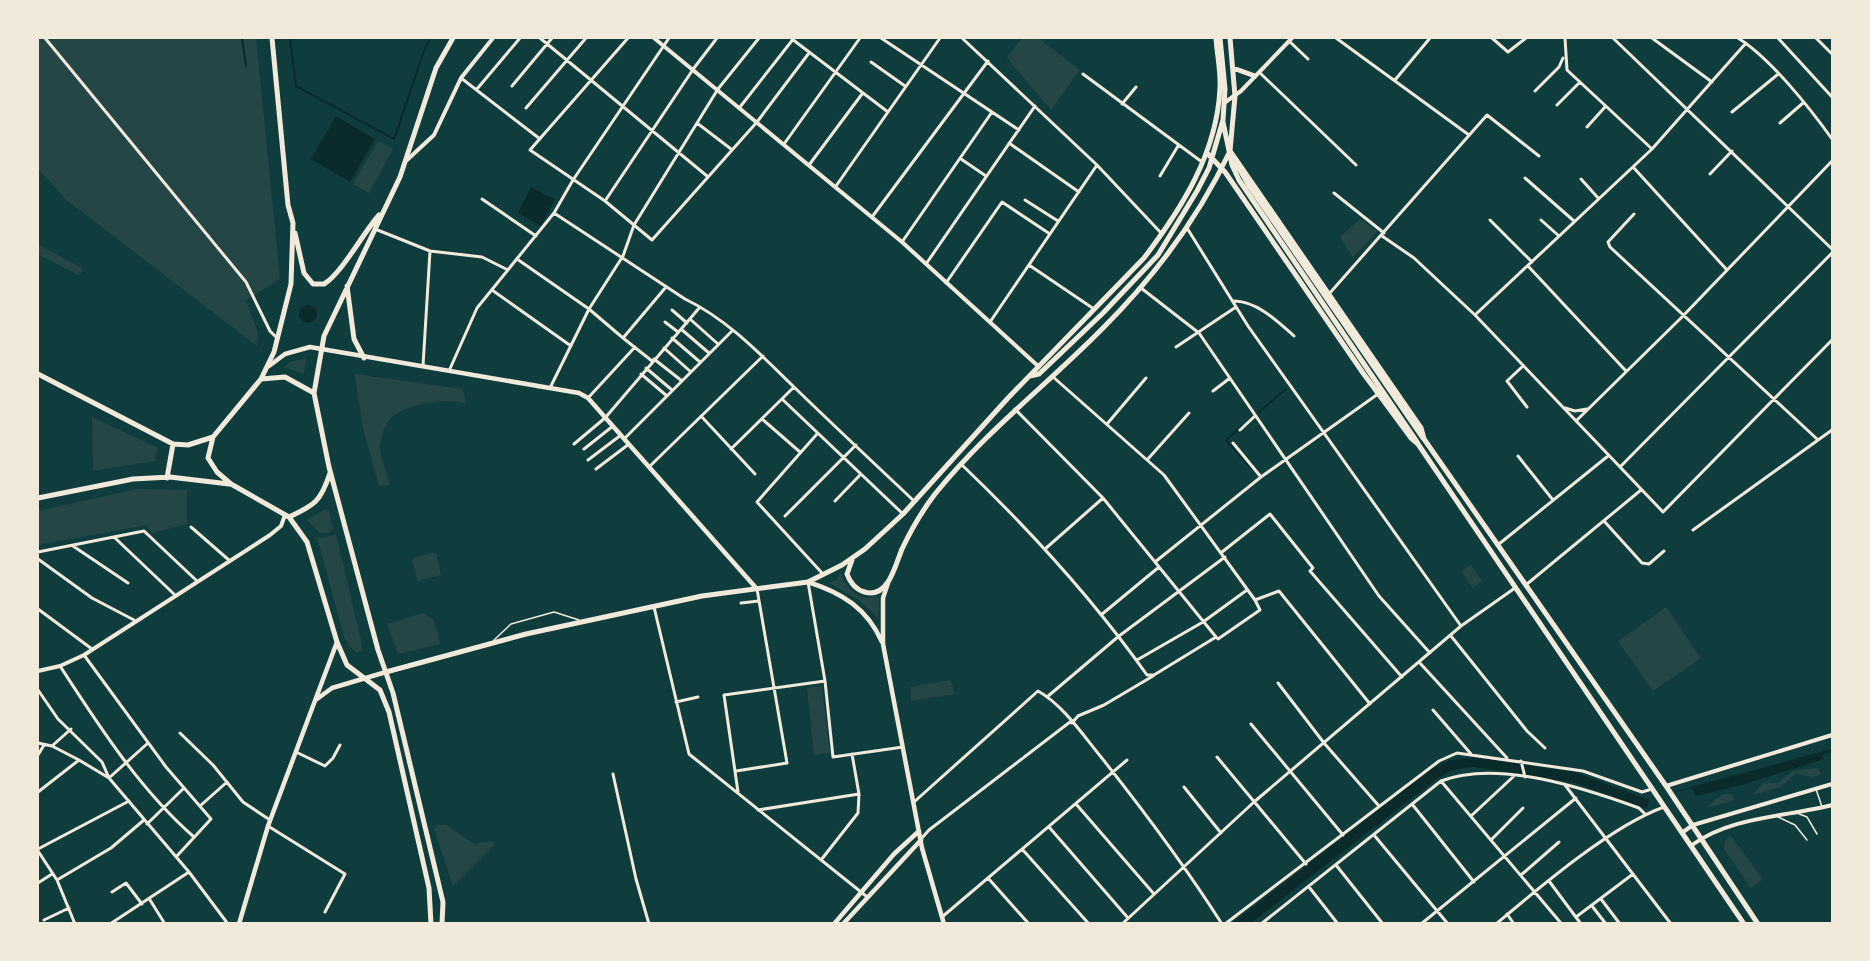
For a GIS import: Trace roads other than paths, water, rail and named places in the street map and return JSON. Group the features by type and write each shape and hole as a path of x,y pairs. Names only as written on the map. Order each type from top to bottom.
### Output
{"main road":[{"path":"272,38 288,205 304,273 313,284 324,284 336,273 361,235 384,209"},
{"path":"442,924 443,902 386,672 330,472 314,393 320,349 347,284 406,161 436,68 453,38"},
{"path":"315,701 332,688 364,677 583,621 702,596 808,582 852,559 903,514 1038,366 1144,258 1162,234 1192,187 1207,153 1220,88 1216,38"},
{"path":"1029,376 1039,374 1046,368 1145,270 1170,238 1209,168 1223,120 1225,89 1220,38"},
{"path":"883,644 884,598 888,582 917,521 961,464 1014,409 1102,329 1141,288 1187,228 1222,169 1230,151 1235,96 1229,38"},
{"path":"1229,38 1232,89 1231,134 1239,171 1413,431 1418,444"},
{"path":"1233,68 1257,74"},
{"path":"1223,120 1232,165 1239,180 1413,431 1424,439 1527,584 1693,825 1758,924"},
{"path":"1209,145 1230,151 1421,428 1424,439"},
{"path":"1207,153 1222,169 1378,394 1418,444 1744,924"},
{"path":"293,223 291,284 269,366 213,437 208,458 217,472 231,484 287,515 308,542 314,556 337,642 347,665 380,690 389,712 429,888 431,924"},
{"path":"347,284 354,339 364,358"},
{"path":"269,366 285,354 297,350 320,349 450,373 579,393 588,398 757,589"},
{"path":"38,374 173,444 188,445 213,437"},
{"path":"261,379 285,377 314,393"},
{"path":"167,478 173,444"},
{"path":"287,515 314,505 320,499 330,472"},
{"path":"38,498 133,479 167,478 231,484"},
{"path":"852,559 847,574 855,588 875,594 888,582"},
{"path":"808,582 834,590 863,610 874,624 883,644 919,831 944,924"},
{"path":"239,924 267,826 337,642"},
{"path":"834,924 919,831"},
{"path":"843,924 866,896 921,840"}],"street":[{"path":"45,38 246,282 270,331 278,338"},
{"path":"406,161 434,135 461,78 494,38"},
{"path":"476,90 520,38"},
{"path":"540,38 623,104 707,176"},
{"path":"512,86 552,38"},
{"path":"526,108 586,38"},
{"path":"628,38 530,150 605,201 652,240 757,122 809,53"},
{"path":"654,38 694,68 902,242 1038,366"},
{"path":"450,373 477,308 554,213 573,180 669,38"},
{"path":"605,201 694,68 717,38"},
{"path":"549,389 589,309 623,256 634,225 718,89 759,38"},
{"path":"740,106 793,38 835,74 888,112"},
{"path":"784,144 860,38"},
{"path":"881,38 1018,130"},
{"path":"836,186 940,38"},
{"path":"962,38 1097,165 1162,234"},
{"path":"1336,38 1469,135"},
{"path":"1395,80 1430,38"},
{"path":"1492,38 1508,52 1526,38"},
{"path":"1565,38 1564,56 1567,70 1652,149"},
{"path":"1612,38 1833,251 1620,467"},
{"path":"1652,38 1712,82"},
{"path":"1738,38 1778,75 1833,139"},
{"path":"1779,38 1833,97"},
{"path":"1816,38 1833,54"},
{"path":"1216,109 1235,96 1290,39 1308,59"},
{"path":"1475,315 1652,149 1746,43"},
{"path":"1535,91 1559,67 1564,56"},
{"path":"873,218 988,61"},
{"path":"871,62 905,86"},
{"path":"1083,74 1178,146 1203,162"},
{"path":"1257,74 1356,165"},
{"path":"1732,112 1778,75"},
{"path":"461,78 540,139"},
{"path":"1557,105 1580,82"},
{"path":"1122,104 1136,87"},
{"path":"809,165 862,93"},
{"path":"1780,123 1803,103"},
{"path":"926,264 1035,106"},
{"path":"1587,127 1605,107"},
{"path":"902,242 992,112"},
{"path":"1329,294 1487,115 1539,156"},
{"path":"697,123 731,149"},
{"path":"1009,143 1079,192"},
{"path":"1160,176 1178,146"},
{"path":"1710,174 1732,152"},
{"path":"961,159 986,177"},
{"path":"1576,421 1683,316 1833,162"},
{"path":"990,322 1097,165"},
{"path":"1633,167 1727,270"},
{"path":"1525,178 1574,221"},
{"path":"1581,178 1599,199"},
{"path":"1334,193 1414,258 1475,315 1663,512 1833,340"},
{"path":"482,199 536,236"},
{"path":"1025,200 1058,221"},
{"path":"946,283 1002,202 1050,234"},
{"path":"554,213 623,256 666,287 700,306 732,331 763,357 914,501"},
{"path":"1634,214 1608,242 1610,248 1817,439"},
{"path":"1490,220 1532,262"},
{"path":"1542,220 1559,236"},
{"path":"1187,228 1235,301 1236,307 1461,626"},
{"path":"375,229 430,250 482,257 508,270"},
{"path":"423,368 430,250"},
{"path":"517,259 589,309 634,347 682,381"},
{"path":"1029,265 1094,309"},
{"path":"1528,266 1626,371"},
{"path":"623,338 666,287"},
{"path":"1141,288 1199,333 1286,461 1347,545 1379,596 1430,653"},
{"path":"492,290 571,346"},
{"path":"1235,301 1245,302 1269,314 1294,336"},
{"path":"573,444 605,418 700,306"},
{"path":"1176,347 1236,307"},
{"path":"672,310 687,323"},
{"path":"690,319 718,344"},
{"path":"665,322 680,330 709,353"},
{"path":"588,460 623,437 732,331"},
{"path":"672,339 700,362"},
{"path":"588,398 634,347"},
{"path":"664,348 691,372"},
{"path":"649,467 763,357"},
{"path":"1523,366 1507,381 1527,407"},
{"path":"646,368 672,391"},
{"path":"641,374 667,396"},
{"path":"921,840 929,830 1078,716 1104,705 1216,637 1218,639 1260,610 1222,552 1164,475 1051,375"},
{"path":"1107,424 1146,378"},
{"path":"1213,391 1230,378"},
{"path":"731,449 794,387"},
{"path":"1155,562 1261,477 1378,394"},
{"path":"782,399 903,514"},
{"path":"1563,407 1575,411 1588,409"},
{"path":"1014,409 1103,498 1216,637"},
{"path":"1147,460 1189,413"},
{"path":"701,416 756,474"},
{"path":"1240,430 1256,416"},
{"path":"762,419 800,452"},
{"path":"584,449 613,426"},
{"path":"1693,530 1817,439 1833,430"},
{"path":"817,434 757,502 823,575"},
{"path":"1233,443 1261,477"},
{"path":"596,469 629,444"},
{"path":"785,516 856,445"},
{"path":"1518,456 1552,500"},
{"path":"1499,544 1608,456"},
{"path":"961,464 1045,549 1119,636 1147,675 1154,675"},
{"path":"835,501 860,475"},
{"path":"1527,584 1641,490"},
{"path":"1045,549 1103,498"},
{"path":"1222,552 1270,514 1313,568 1311,571 1402,677"},
{"path":"38,670 60,666 84,654 270,535 287,515"},
{"path":"1604,521 1642,563 1649,564 1664,551"},
{"path":"191,527 230,561"},
{"path":"38,552 144,531 197,581"},
{"path":"114,537 175,595"},
{"path":"73,546 128,583"},
{"path":"1047,697 1119,636 1225,557"},
{"path":"38,560 92,598 134,621"},
{"path":"1101,615 1160,567"},
{"path":"808,582 825,681 834,757 904,747"},
{"path":"1122,924 1254,802 1324,742 1461,626 1515,588"},
{"path":"736,771 787,763 757,589"},
{"path":"1137,660 1203,622 1247,590"},
{"path":"1255,600 1279,591 1370,704"},
{"path":"741,603 759,601"},
{"path":"654,607 689,754 866,896"},
{"path":"38,609 92,649"},
{"path":"1451,636 1527,731 1545,748"},
{"path":"84,654 148,743 211,819 176,857"},
{"path":"1419,662 1508,759"},
{"path":"60,666 91,714 164,808 194,837"},
{"path":"738,793 724,695 825,681"},
{"path":"1278,682 1324,742 1379,806"},
{"path":"38,690 58,719 71,729 102,762 109,778 189,872 228,924"},
{"path":"914,801 1038,691 1071,722 1112,771 1185,867 1224,924 1439,761 1457,753 1583,771 1642,792 1652,789"},
{"path":"676,702 698,697"},
{"path":"1433,710 1471,754"},
{"path":"1251,724 1343,835"},
{"path":"52,746 71,729"},
{"path":"180,733 243,802 270,820"},
{"path":"1666,786 1833,735"},
{"path":"38,743 52,746 109,778"},
{"path":"109,778 148,743"},
{"path":"38,754 44,745"},
{"path":"296,752 326,766 340,745"},
{"path":"821,860 858,813 859,794 852,754"},
{"path":"1217,757 1306,864"},
{"path":"38,792 79,760"},
{"path":"942,917 1127,760"},
{"path":"1521,762 1525,776"},
{"path":"1261,924 1441,781 1460,773 1525,776 1588,789 1639,808 1645,814"},
{"path":"613,774 636,879 649,924"},
{"path":"1471,816 1515,776"},
{"path":"1441,781 1492,838 1534,893 1560,922"},
{"path":"200,806 227,782"},
{"path":"1683,832 1693,825 1833,784"},
{"path":"1565,785 1671,924"},
{"path":"1184,787 1221,833"},
{"path":"57,880 111,848 164,808 184,788"},
{"path":"758,810 859,794"},
{"path":"1421,924 1576,798"},
{"path":"75,924 57,880 38,850 129,801"},
{"path":"1076,804 1154,894"},
{"path":"1412,804 1474,882"},
{"path":"1692,845 1734,825 1833,805"},
{"path":"1496,924 1549,881 1606,840 1645,814 1664,806"},
{"path":"1492,838 1523,808"},
{"path":"267,826 345,874 325,912"},
{"path":"1049,827 1128,918"},
{"path":"1374,835 1448,924"},
{"path":"1521,875 1559,842"},
{"path":"1022,849 1089,924"},
{"path":"1336,865 1383,924"},
{"path":"110,924 189,872"},
{"path":"38,883 52,874"},
{"path":"1576,917 1634,874"},
{"path":"988,878 1029,924"},
{"path":"1549,881 1581,924"},
{"path":"112,892 126,883 142,904"},
{"path":"1309,887 1338,924"},
{"path":"150,899 165,924"},
{"path":"1601,899 1620,924"},
{"path":"1592,905 1606,924"},
{"path":"44,920 69,908"},
{"path":"1507,914 1514,924"},
{"path":"1267,919 1270,924"}],"lane":[{"path":"487,646 511,624 554,612 583,621"},
{"path":"1816,788 1822,808"},
{"path":"1796,813 1807,817 1817,834"},
{"path":"1775,816 1795,825 1807,840"}],"waterway":[{"path":"242,38 246,66"},
{"path":"290,38 296,86 394,139 425,48 431,38"},
{"path":"1259,412 1286,389"},
{"path":"1241,427 1226,440 1252,469"}]}
